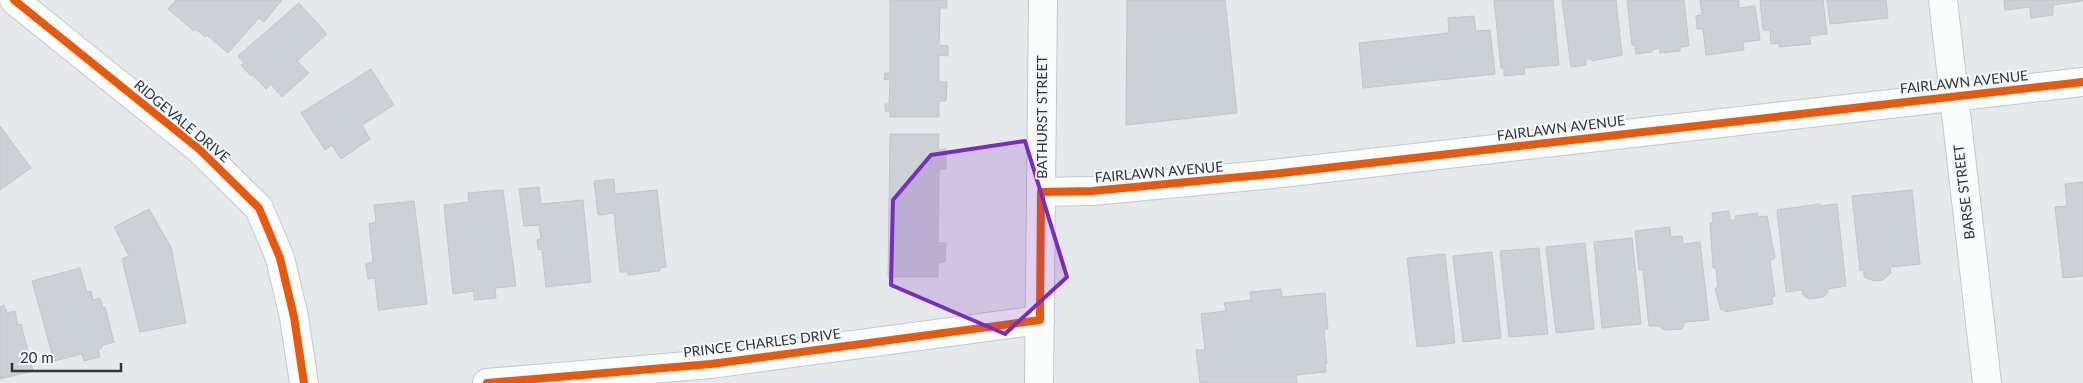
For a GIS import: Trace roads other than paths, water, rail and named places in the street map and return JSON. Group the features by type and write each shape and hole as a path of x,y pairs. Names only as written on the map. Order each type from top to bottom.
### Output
{"street":[{"name":"RIDGEVALE DRIVE","path":"14,0 199,149 259,208 280,258 294,317 304,383"},
{"name":"BATHURST STREET","path":"1039,383 1043,0"},
{"name":"BARSE STREET","path":"1943,0 1987,383"},
{"name":"FAIRLAWN AVENUE","path":"1041,192 1092,191 1273,174 2083,82"},
{"name":"PRINCE CHARLES DRIVE","path":"487,383 710,364 1040,320"}]}
